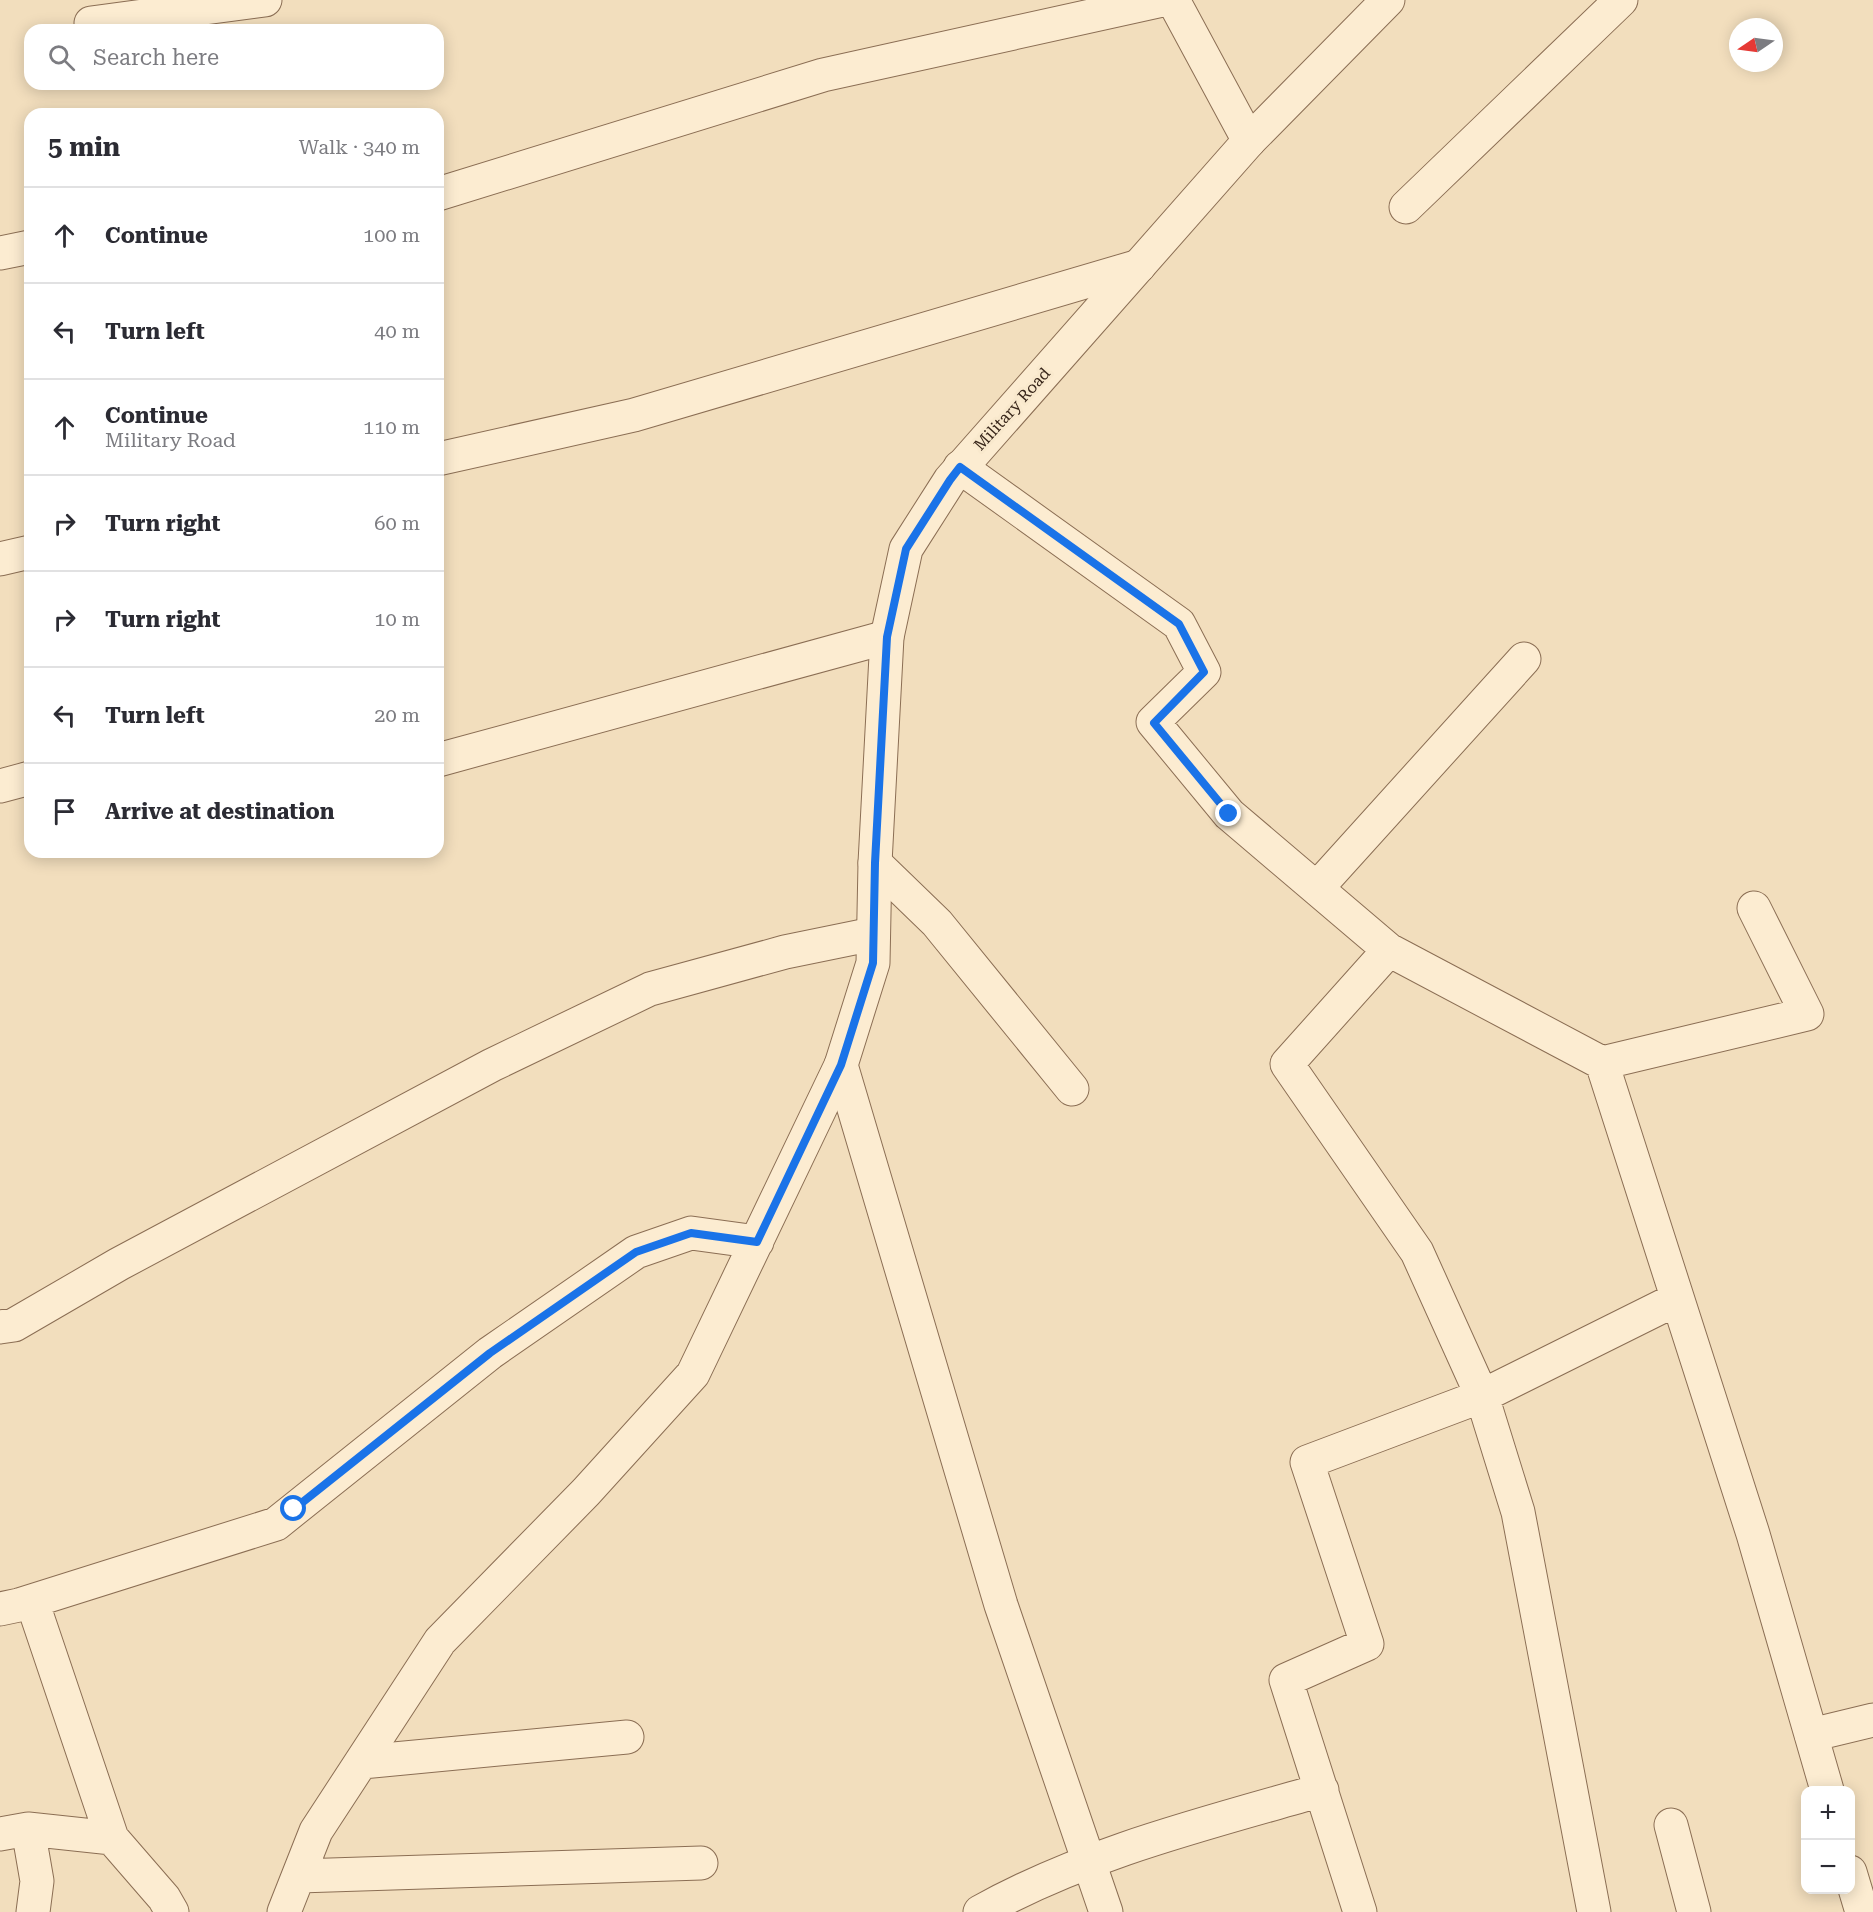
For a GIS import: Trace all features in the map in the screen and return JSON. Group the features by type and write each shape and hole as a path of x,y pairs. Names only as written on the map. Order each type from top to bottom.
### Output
{"street":[{"path":"91,23 265,0"},
{"path":"444,192 823,75 1163,0"},
{"path":"1173,0 1249,141"},
{"name":"Military Road","path":"284,1912 316,1831 440,1641 586,1492 693,1374 841,1065 873,963 875,863 887,637 906,549 960,467 1249,141 1388,0"},
{"path":"1406,207 1621,0"},
{"path":"0,253 24,248"},
{"path":"444,458 634,415 1139,266"},
{"path":"960,467 1179,624 1204,672 1154,723 1229,814 1389,950 1602,1063 1807,1014 1754,908"},
{"path":"0,559 24,553"},
{"path":"444,758 887,637"},
{"path":"1317,888 1524,659"},
{"path":"0,786 24,780"},
{"path":"875,863 937,922 1072,1089"},
{"path":"0,1328 14,1325 119,1264 492,1065 650,989 785,952 873,934"},
{"path":"1389,950 1287,1064 1417,1252 1482,1396 1518,1512 1594,1912"},
{"path":"1602,1063 1753,1534 1826,1786"},
{"path":"841,1065 1001,1605 1106,1912"},
{"path":"0,1609 276,1524 490,1353 636,1252 691,1233 757,1242"},
{"path":"1360,1912 1286,1680 1367,1644 1307,1462 1482,1396 1677,1299"},
{"path":"32,1600 111,1838 164,1898 172,1912"},
{"path":"1811,1735 1873,1720"},
{"path":"362,1761 627,1737"},
{"path":"980,1912 1006,1897 1089,1862 1172,1832 1322,1790"},
{"path":"1671,1825 1694,1912"},
{"path":"33,1912 37,1881 14,1832 111,1838"},
{"path":"299,1876 701,1863"},
{"path":"1855,1887 1862,1912"}],"route":[{"path":"294,1509 490,1353 636,1252 691,1233 757,1242 841,1065 873,963 874,886 887,637 906,549 960,467 1179,624 1204,672 1154,723 1229,814"}]}
